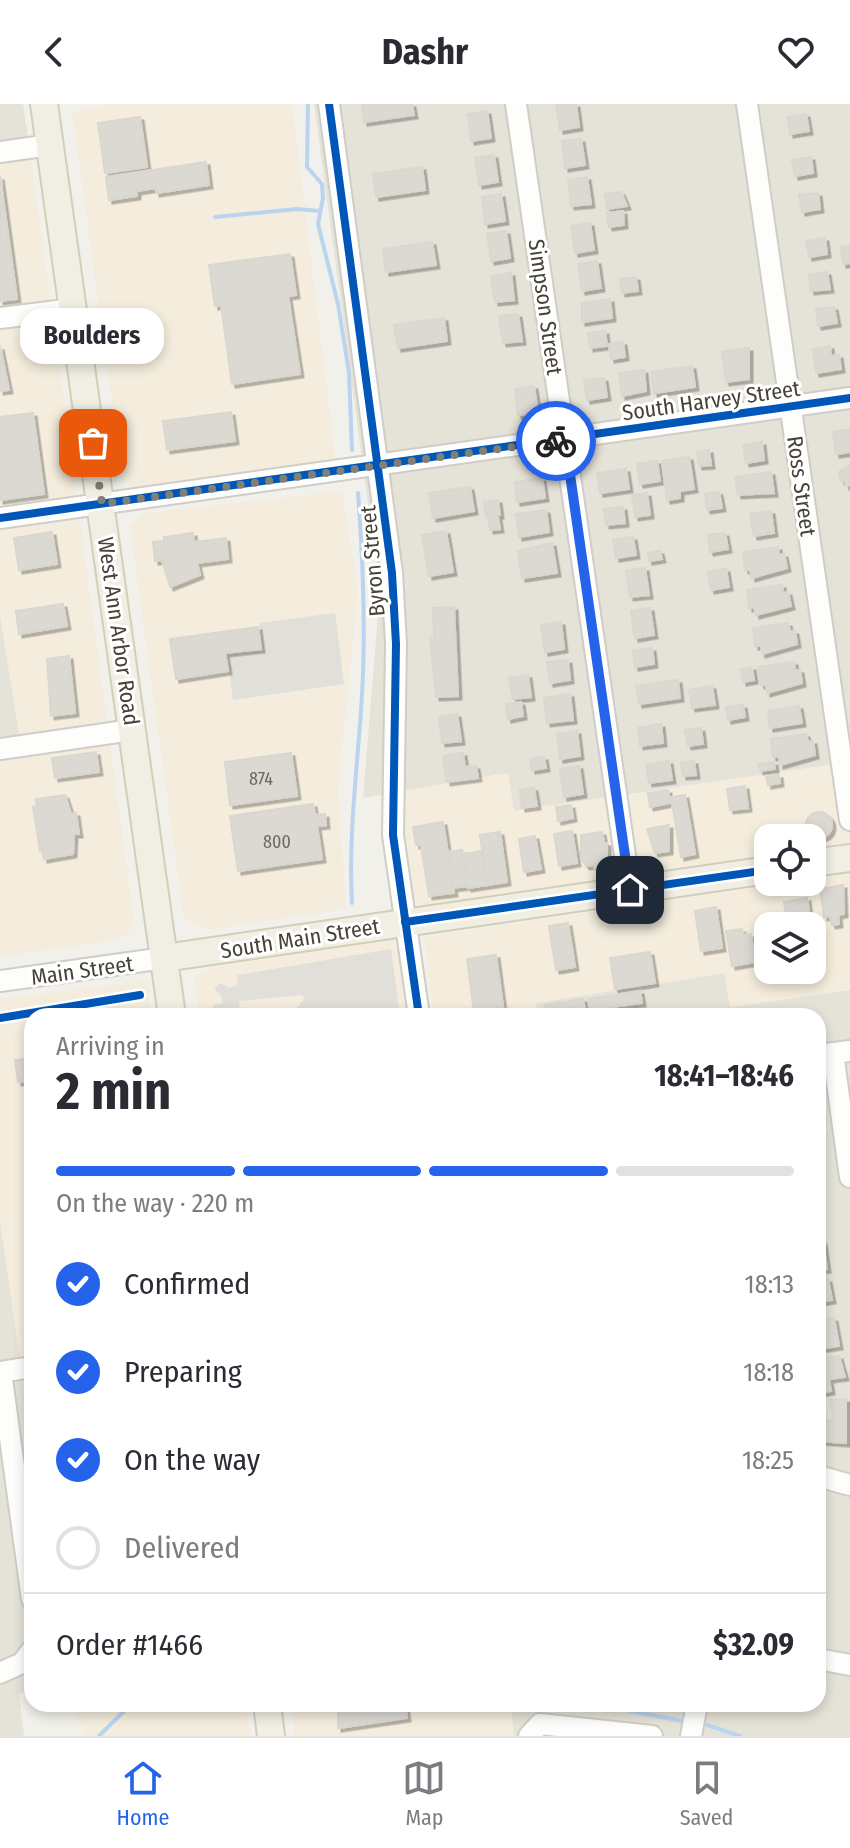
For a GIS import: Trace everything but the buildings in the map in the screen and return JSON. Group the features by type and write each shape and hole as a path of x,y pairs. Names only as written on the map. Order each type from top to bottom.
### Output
{"main road":[{"name":"West Ann Arbor Road","path":"44,104 171,1008"},
{"path":"826,861 850,858"},
{"name":"South Main Street","path":"164,958 754,872"},
{"path":"268,1712 271,1736"}],"street":[{"name":"Byron Street","path":"329,104 380,466 396,610 393,835 418,1008"},
{"name":"Simpson Street","path":"516,104 630,890"},
{"name":"Ross Street","path":"747,104 850,820"},
{"path":"0,152 50,145"},
{"path":"0,318 73,309"},
{"name":"South Harvey Street","path":"0,518 850,398"},
{"path":"0,749 132,730"},
{"name":"Main Street","path":"0,981 164,958"},
{"path":"834,1053 850,1177"},
{"path":"24,1368 0,1372 24,1542"},
{"path":"826,1478 850,1485"},
{"path":"0,1673 14,1668 24,1659"},
{"path":"826,1660 850,1665"},
{"path":"691,1736 696,1712"},
{"path":"529,1736 540,1724 652,1736"}],"shaded area":[{"path":"0,104 23,104 31,157 0,161"},
{"path":"112,104 292,104 336,463 143,492 123,480 72,112"},
{"path":"314,104 850,104 850,762 513,811 507,773 363,798 380,591"},
{"path":"31,157 134,921 131,930 117,940 0,957 0,741 20,738 0,614 0,161"},
{"path":"342,491 358,590 338,787 346,909 206,930 184,919 130,527 146,513"},
{"path":"335,613 344,684 233,700 227,654 262,650 259,623"},
{"path":"0,614 20,739 0,741"},
{"path":"850,762 850,845 826,849 826,824 754,824 754,859 423,908 413,905 402,823 402,791 508,773 514,811"},
{"path":"850,874 850,990 731,1007 724,973 536,1003 536,1008 432,1008 424,937 754,888 754,896 826,896 826,878"},
{"path":"397,939 407,1008 198,1008 194,977 218,966"},
{"path":"391,949 399,1008 297,1008 304,999 302,995 239,1001 240,1008 214,1008 213,1005 223,1003 214,989 220,983 229,988 238,985 237,975"},
{"path":"725,973 730,1007 850,990 850,1736 514,1736 511,1712 826,1712 826,1008 536,1008 535,1003"},
{"path":"147,981 151,1008 24,1008 24,1386 0,1220 0,999"},
{"path":"0,1220 24,1386 24,1692 19,1693 24,1736 0,1736"},
{"path":"77,1712 247,1712 250,1736 85,1736"},
{"path":"292,1712 511,1712 514,1736 295,1736"}],"waterway":[{"path":"308,104 307,167 322,184 318,224 338,304 349,373 352,450"},
{"path":"215,217 297,209 320,211"},
{"path":"352,903 352,825 364,644 358,493"},
{"path":"99,1736 123,1712"},
{"path":"636,1712 682,1721"},
{"path":"704,1724 740,1736"}],"cycle path":[{"path":"329,104 392,573 396,644 393,835 418,1008"},
{"path":"0,518 850,398"},
{"path":"405,922 754,872"},
{"path":"61,1008 140,995"},
{"path":"0,1018 24,1014"}],"way so far":[{"path":"93,443 102,504 556,441"}],"place":[{"name":"Boulders","path":"93,443"}],"route":[{"path":"556,441 565,440 630,890"}]}
